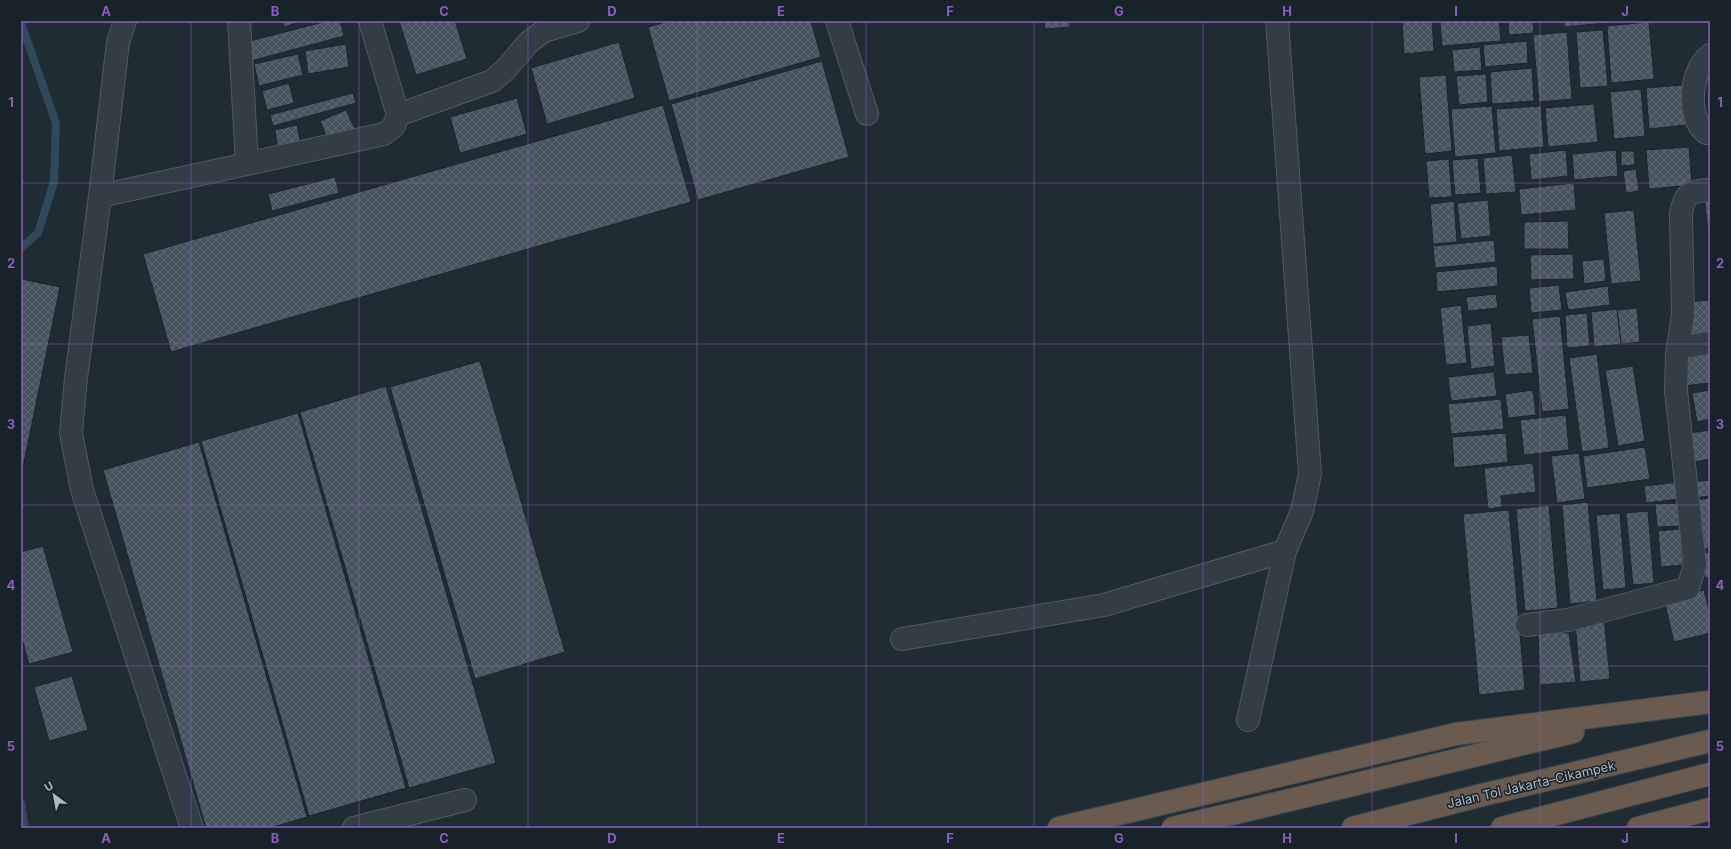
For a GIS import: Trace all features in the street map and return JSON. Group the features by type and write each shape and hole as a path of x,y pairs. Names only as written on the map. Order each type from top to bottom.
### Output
{"highway":[{"path":"1059,828 1456,734 1710,702"},
{"path":"1173,828 1678,706"},
{"name":"Jalan Tol Jakarta–Cikampek","path":"1353,828 1486,794 1710,741"},
{"path":"1502,828 1710,774"},
{"path":"1638,828 1710,809"}],"street":[{"path":"125,21 118,42 100,196 76,378 71,433 82,490 192,828"},
{"path":"239,21 247,164"},
{"path":"100,196 384,134 394,126 398,115 370,21"},
{"path":"398,115 492,80 505,70 529,42 544,31 578,21"},
{"path":"837,21 867,114"},
{"path":"1248,720 1285,551 1302,511 1310,474 1276,21"},
{"path":"1710,55 1701,64 1696,74 1693,97 1699,128 1706,133 1710,133"},
{"path":"1527,625 1568,620 1688,588 1695,565 1676,391 1678,348 1683,314 1682,204 1687,196 1695,191 1710,190"},
{"path":"1678,348 1710,343"},
{"path":"902,639 1104,605 1285,551"},
{"path":"354,828 465,800"}],"building":[{"path":"282,21 303,21 284,27"},
{"path":"327,21 340,21 344,36 251,61 246,42"},
{"path":"399,21 455,21 467,59 416,75"},
{"path":"669,21 811,21 821,57 669,101 648,27"},
{"path":"1044,21 1069,21 1070,27 1045,29"},
{"path":"1402,21 1432,21 1434,51 1404,54"},
{"path":"1440,21 1499,21 1501,41 1442,46"},
{"path":"1508,21 1533,21 1534,33 1509,35"},
{"path":"1564,21 1605,21 1605,23 1564,27"},
{"path":"1649,22 1654,79 1611,83 1607,26"},
{"path":"1603,30 1608,86 1580,88 1576,32"},
{"path":"1567,32 1572,99 1539,102 1533,35"},
{"path":"1527,41 1528,63 1485,67 1483,45"},
{"path":"619,42 635,98 547,124 531,68"},
{"path":"346,44 349,67 308,74 305,51"},
{"path":"1480,47 1482,70 1454,72 1452,50"},
{"path":"298,54 303,75 259,86 254,64"},
{"path":"822,61 849,157 698,200 671,104"},
{"path":"1532,68 1534,101 1492,104 1490,72"},
{"path":"1486,74 1488,102 1459,105 1456,76"},
{"path":"1446,75 1452,151 1425,154 1419,77"},
{"path":"289,83 294,103 267,110 262,91"},
{"path":"1683,85 1686,125 1649,129 1646,88"},
{"path":"1641,89 1645,136 1614,139 1610,92"},
{"path":"1710,92 1710,120 1709,121 1707,93"},
{"path":"353,93 356,103 273,126 270,115"},
{"path":"517,98 527,134 460,153 450,117"},
{"path":"1594,104 1598,142 1548,147 1545,108"},
{"path":"663,105 691,202 171,352 143,254"},
{"path":"1492,106 1496,153 1455,157 1451,109"},
{"path":"1541,106 1544,147 1499,151 1496,109"},
{"path":"346,110 356,131 329,142 320,121"},
{"path":"297,125 301,145 278,150 275,130"},
{"path":"1689,147 1692,185 1649,189 1646,150"},
{"path":"1566,150 1568,176 1531,180 1529,154"},
{"path":"1616,150 1618,176 1574,180 1572,154"},
{"path":"1621,151 1634,151 1635,165 1621,166"},
{"path":"1512,155 1516,192 1486,194 1483,158"},
{"path":"1478,158 1481,193 1455,195 1452,160"},
{"path":"1449,159 1452,197 1429,198 1426,161"},
{"path":"1636,169 1639,191 1626,193 1623,171"},
{"path":"335,177 339,193 272,211 268,194"},
{"path":"1574,183 1576,210 1521,215 1519,189"},
{"path":"1704,195 1710,195 1710,247"},
{"path":"1488,200 1491,236 1461,239 1457,203"},
{"path":"1454,201 1457,242 1433,244 1430,204"},
{"path":"1634,210 1641,281 1611,284 1604,213"},
{"path":"1568,221 1569,249 1524,249 1524,222"},
{"path":"1494,240 1496,262 1435,268 1433,246"},
{"path":"1573,254 1574,279 1531,280 1530,255"},
{"path":"1604,259 1606,281 1584,284 1582,261"},
{"path":"1497,266 1498,286 1437,292 1436,272"},
{"path":"21,279 60,287 21,477"},
{"path":"1559,285 1562,310 1531,313 1529,288"},
{"path":"1608,286 1610,305 1568,310 1565,292"},
{"path":"1496,294 1498,308 1468,311 1466,297"},
{"path":"1710,300 1710,338 1689,340 1686,302"},
{"path":"1461,305 1467,363 1446,365 1440,308"},
{"path":"1637,308 1640,342 1621,344 1617,310"},
{"path":"1617,309 1621,344 1594,347 1591,312"},
{"path":"1587,313 1590,346 1567,348 1565,315"},
{"path":"1560,316 1569,409 1542,412 1532,319"},
{"path":"1491,323 1495,366 1471,369 1467,326"},
{"path":"1529,335 1533,373 1505,375 1501,337"},
{"path":"1710,351 1710,383 1683,386 1679,356"},
{"path":"1597,354 1609,448 1582,452 1569,358"},
{"path":"480,361 565,652 475,679 390,387"},
{"path":"1633,366 1645,441 1618,446 1605,370"},
{"path":"1494,372 1497,396 1451,401 1448,377"},
{"path":"386,386 496,763 409,788 300,412"},
{"path":"1533,390 1536,415 1508,418 1505,394"},
{"path":"1710,390 1710,419 1697,422 1692,393"},
{"path":"1501,399 1504,429 1451,434 1448,404"},
{"path":"298,413 406,788 309,816 201,441"},
{"path":"1566,415 1569,450 1524,455 1520,420"},
{"path":"1710,430 1710,459 1695,462 1690,433"},
{"path":"1506,433 1508,462 1454,468 1452,437"},
{"path":"199,442 307,817 270,828 206,828 103,470"},
{"path":"1645,447 1650,479 1587,488 1583,456"},
{"path":"1579,453 1585,499 1557,503 1551,456"},
{"path":"1533,463 1536,492 1501,496 1502,507 1488,509 1484,468"},
{"path":"1710,480 1710,496 1693,498 1692,482"},
{"path":"1678,482 1679,499 1646,503 1644,486"},
{"path":"1710,498 1710,548 1700,549 1695,500"},
{"path":"1588,502 1597,601 1570,604 1562,505"},
{"path":"1679,503 1681,526 1657,527 1655,504"},
{"path":"1549,505 1558,608 1525,611 1516,509"},
{"path":"1509,510 1525,690 1479,695 1463,514"},
{"path":"1648,511 1654,583 1633,585 1626,513"},
{"path":"1620,513 1626,588 1603,590 1596,515"},
{"path":"1680,529 1683,565 1661,567 1658,531"},
{"path":"43,546 73,652 29,664 21,635 21,552"},
{"path":"1710,552 1710,577 1705,578 1702,553"},
{"path":"1704,590 1710,614 1710,633 1674,642 1664,600"},
{"path":"1604,618 1610,679 1580,682 1575,621"},
{"path":"1538,632 1569,633 1576,682 1540,685"},
{"path":"72,676 88,730 49,741 34,687"}],"waterway":[{"path":"21,23 56,123 54,182 38,233 21,248"},
{"path":"21,803 25,828"}]}
